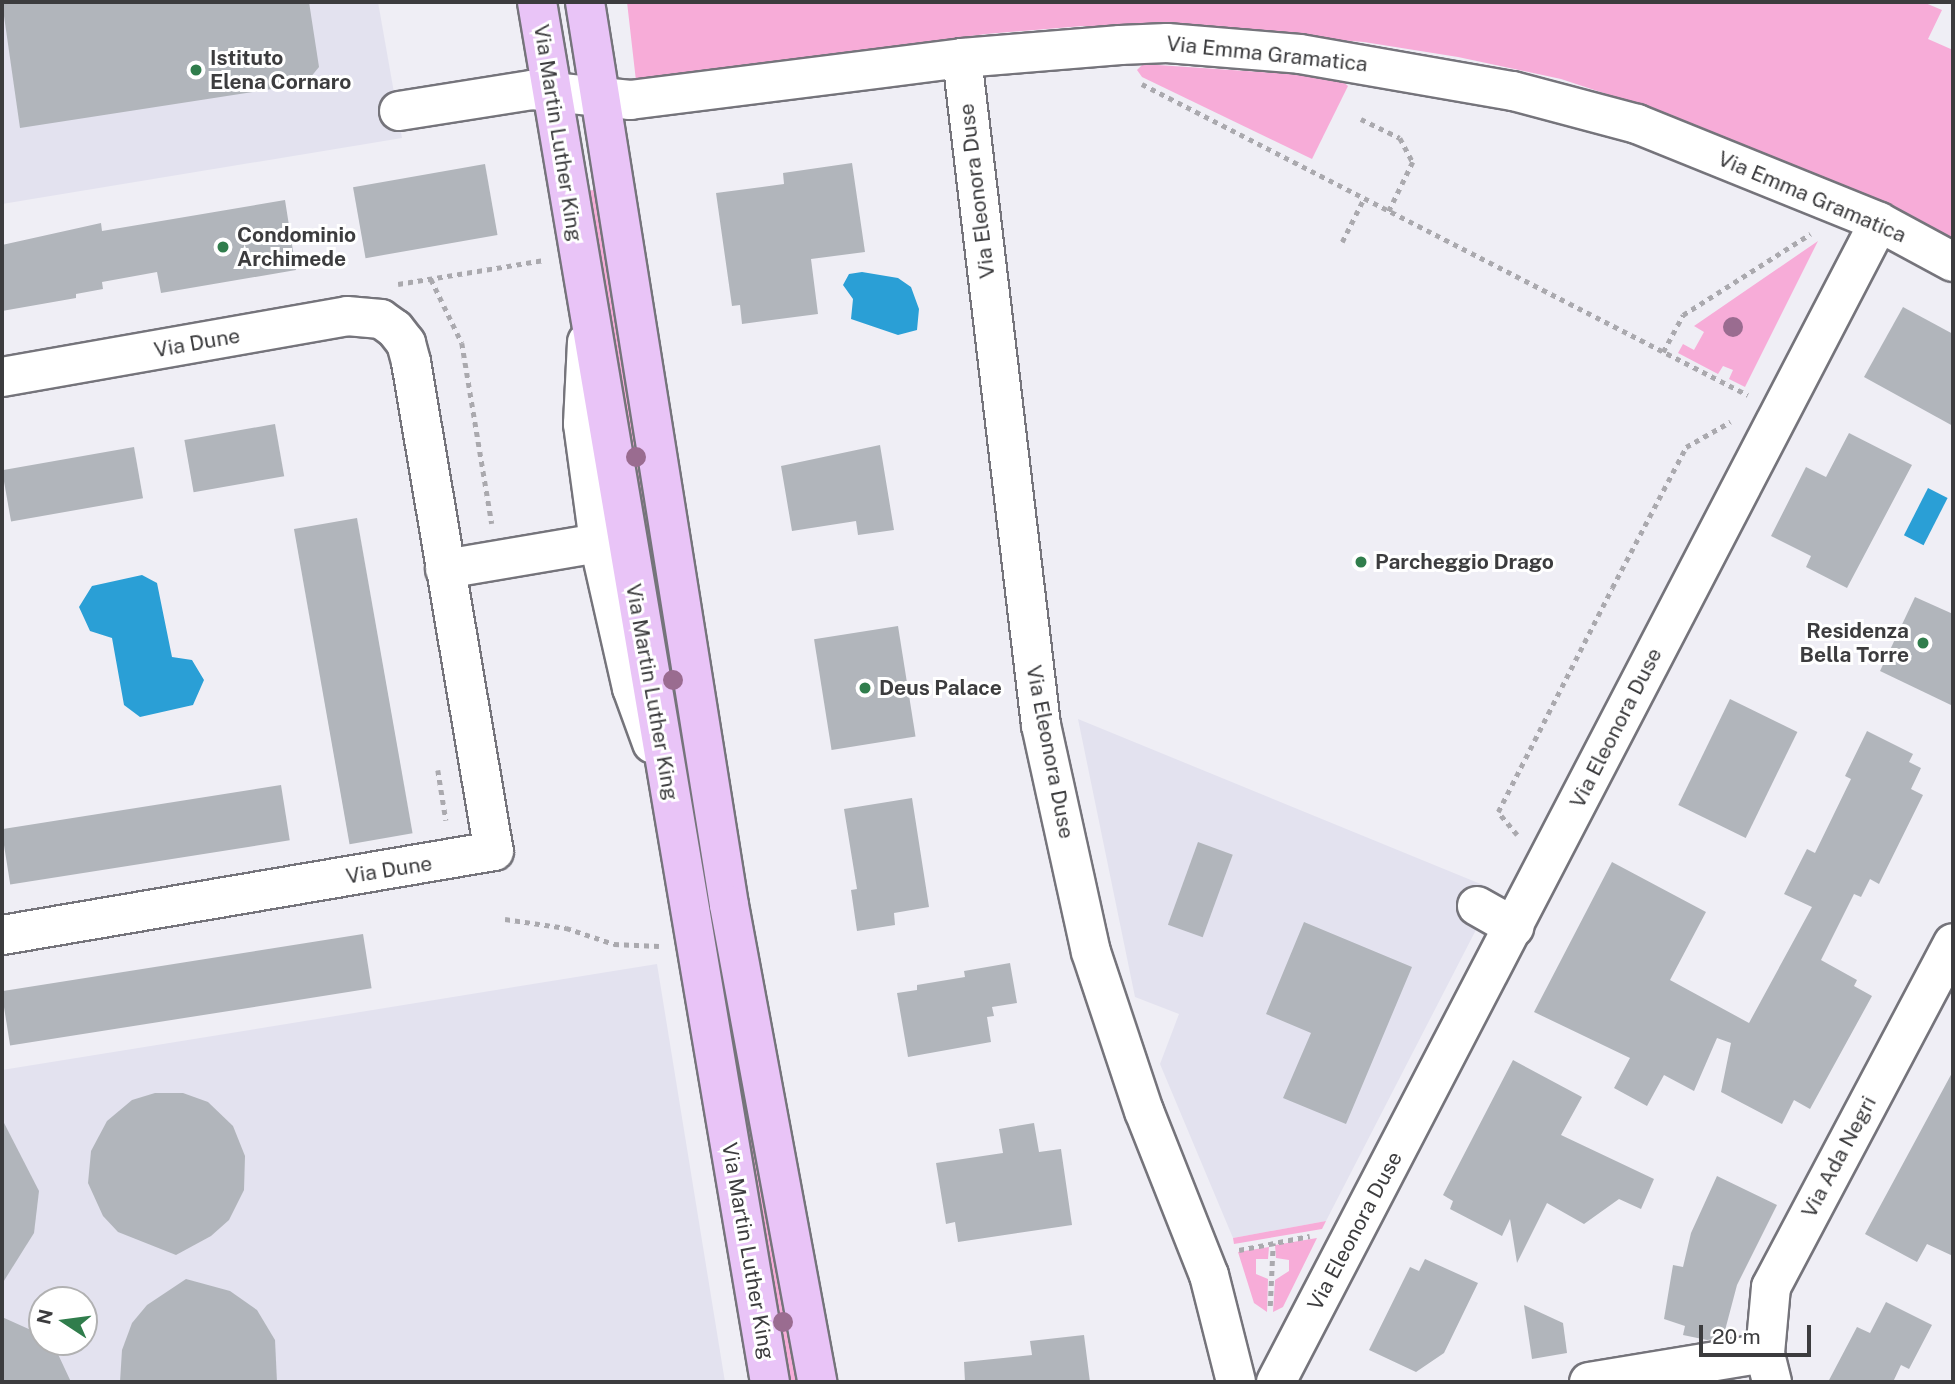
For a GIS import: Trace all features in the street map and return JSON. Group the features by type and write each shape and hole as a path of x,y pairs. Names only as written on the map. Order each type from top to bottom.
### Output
{"main road":[{"name":"Via Martin Luther King","path":"537,2 770,1382"},
{"name":"Via Martin Luther King","path":"585,2 602,94 729,905 817,1382"}],"street":[{"name":"Via Emma Gramatica","path":"398,111 550,90 602,94 630,100 962,58 1167,43 1388,66 1538,97 1637,124 1879,222 1953,262"},
{"name":"Via Eleonora Duse","path":"962,58 1041,726 1091,952 1144,1111 1209,1275 1236,1382"},
{"name":"Via Eleonora Duse","path":"1276,1382 1879,222"},
{"path":"588,312 583,424 599,543 632,688 668,788"},
{"name":"Via Dune","path":"2,377 347,316 381,319 405,343 411,362 494,851 2,935"},
{"path":"445,569 599,543"},
{"path":"1477,906 1514,927"},
{"name":"Via Ada Negri","path":"1769,1367 1771,1287 1953,943"},
{"path":"1589,1382 1769,1367"}],"path":[{"path":"1361,119 1400,138 1413,162 1389,211"},
{"path":"1335,184 1755,399"},
{"path":"1342,242 1364,198"},
{"path":"1663,352 1683,315 1815,231"},
{"path":"430,279 462,343 493,531"},
{"path":"1518,837 1498,812 1612,587 1686,447 1730,423"},
{"path":"438,767 453,859"},
{"path":"505,919 566,928 614,944 667,946"},
{"path":"1228,1252 1318,1235"},
{"path":"1270,1312 1273,1243"}],"shaded area":[{"name":"Istituto Elena Cornaro","path":"2,2 378,2 402,138 2,204"},
{"path":"627,2 1923,2 1942,10 1928,39 1953,50 1953,244 1649,108 1561,79 1458,57 1364,42 1170,27 1083,26 986,34 636,81"},
{"path":"1143,64 1337,77 1348,86 1312,159 1142,77 1137,70"},
{"path":"594,190 653,514 802,1382 786,1382 584,191"},
{"path":"1818,241 1745,387 1729,379 1733,370 1723,366 1718,374 1678,353 1683,344 1694,350 1704,332 1694,326"},
{"path":"1078,719 1488,887 1472,917 1480,922 1326,1221 1233,1238 1160,1064 1179,1014 1135,997"},
{"path":"657,964 725,1382 2,1382 2,1070"},
{"path":"1326,1221 1322,1229 1234,1244 1233,1238"},
{"path":"1317,1238 1283,1307 1273,1312 1275,1280 1289,1271 1289,1260 1276,1258 1275,1245"},
{"path":"1269,1247 1268,1259 1256,1259 1256,1274 1268,1279 1267,1312 1254,1303 1238,1252"}],"water":[{"path":"862,272 898,278 911,287 919,309 917,330 898,335 851,319 853,299 843,285 849,274"},
{"path":"1928,488 1948,498 1924,545 1904,535"},
{"path":"142,575 157,583 172,657 192,660 204,680 193,705 140,717 124,705 112,638 90,631 79,607 92,586"}],"building":[{"path":"2,2 309,2 319,67 305,84 20,128"},
{"path":"852,163 865,252 811,259 818,314 742,324 740,305 732,306 716,193 784,184 783,173"},
{"name":"Condominio Archimede","path":"485,164 498,235 366,258 353,187"},
{"path":"285,200 296,270 161,293 157,272 102,282 103,289 76,294 76,298 2,311 2,245 101,223 102,231"},
{"path":"1903,307 1953,334 1953,426 1864,377"},
{"path":"275,424 284,476 194,492 184,440"},
{"path":"1849,433 1912,465 1847,588 1806,567 1811,556 1771,536 1806,467 1826,477"},
{"path":"880,445 894,530 858,535 856,521 792,531 781,466"},
{"path":"134,447 143,498 11,521 2,470"},
{"path":"357,518 413,833 350,844 294,529"},
{"name":"Residenza Bella Torre","path":"1915,597 1953,614 1953,706 1880,671"},
{"name":"Deus Palace","path":"898,626 916,737 832,750 814,639"},
{"path":"1730,699 1797,732 1746,838 1678,805"},
{"path":"1867,731 1913,754 1909,762 1921,768 1911,789 1923,795 1879,884 1870,879 1861,897 1854,894 1821,960 1857,980 1854,986 1872,996 1810,1109 1794,1100 1782,1124 1721,1092 1731,1043 1717,1038 1694,1091 1664,1075 1647,1106 1614,1088 1630,1058 1534,1012 1612,862 1706,912 1670,980 1749,1023 1812,907 1784,894 1807,849 1815,853 1851,779 1845,776"},
{"path":"281,785 290,840 10,885 2,829"},
{"path":"912,798 929,907 894,913 895,925 857,931 851,890 857,889 844,809"},
{"path":"1198,842 1233,855 1203,937 1168,925"},
{"path":"1304,922 1412,967 1346,1124 1283,1098 1311,1033 1266,1014"},
{"path":"363,934 372,988 10,1046 2,991"},
{"path":"1010,963 1017,1003 992,1007 994,1016 987,1017 991,1042 908,1057 897,993 917,990 917,985 965,977 964,971"},
{"path":"1513,1060 1582,1097 1561,1135 1654,1179 1641,1209 1619,1199 1584,1224 1547,1203 1517,1263 1510,1219 1502,1236 1450,1209 1453,1201 1443,1195"},
{"path":"1953,1071 1953,1256 1927,1244 1917,1262 1865,1234"},
{"path":"155,1093 183,1093 208,1102 233,1126 245,1156 244,1190 229,1220 211,1236 176,1255 118,1232 103,1216 88,1183 91,1151 107,1121 132,1100"},
{"path":"2,1119 39,1191 34,1233 2,1284"},
{"path":"1034,1123 1039,1152 1061,1149 1072,1225 958,1242 955,1222 946,1224 936,1163 1003,1153 999,1129"},
{"path":"1717,1176 1777,1205 1737,1285 1723,1338 1707,1340 1683,1335 1685,1326 1664,1319 1673,1265 1683,1267 1691,1233"},
{"path":"1425,1259 1478,1283 1444,1353 1416,1372 1369,1350 1410,1267 1419,1271"},
{"path":"186,1279 230,1291 257,1310 275,1340 277,1382 120,1382 122,1350 132,1323 147,1305"},
{"path":"1886,1302 1932,1325 1909,1369 1901,1365 1893,1382 1828,1382 1857,1327 1870,1333"},
{"path":"1524,1305 1563,1323 1567,1353 1532,1359"},
{"path":"2,1317 28,1329 28,1356 59,1356 71,1382 2,1382"},
{"path":"1084,1335 1090,1382 965,1382 964,1362 1032,1355 1030,1341"}],"place":[{"name":"Istituto Elena Cornaro","path":"196,70"},
{"name":"Condominio Archimede","path":"223,247"},
{"name":"Parcheggio Drago","path":"1361,562"},
{"name":"Residenza Bella Torre","path":"1923,643"},
{"name":"Deus Palace","path":"865,688"}]}
